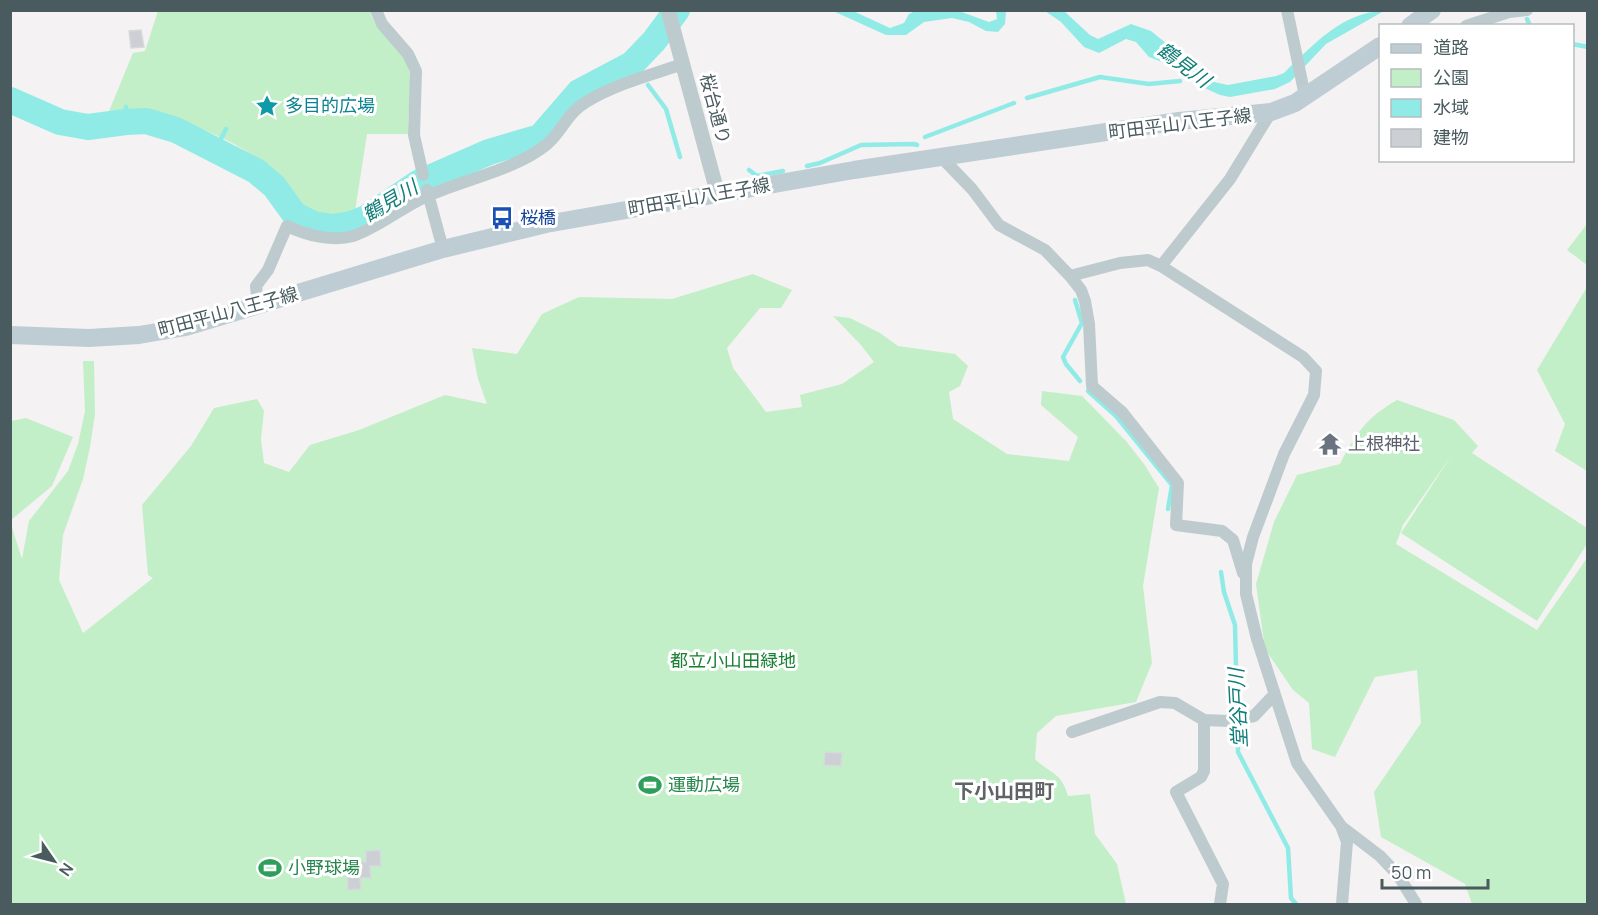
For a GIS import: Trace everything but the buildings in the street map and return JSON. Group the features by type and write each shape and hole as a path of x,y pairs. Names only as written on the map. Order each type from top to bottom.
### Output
{"main road":[{"path":"1413,24 1432,10"},
{"name":"町田平山八王子線","path":"10,335 89,338 139,335 186,327 443,249 546,224 854,170 1179,121 1271,112 1283,109 1305,96 1379,47"}],"street":[{"path":"376,10 382,24 408,54 416,70 414,135 423,175"},
{"name":"桜台通り","path":"668,10 718,195"},
{"path":"1287,10 1305,96"},
{"path":"1472,24 1509,12 1527,10"},
{"path":"258,305 256,286 268,270 287,226 315,236 352,236 428,193 525,159 548,144 568,117 584,104 637,78 683,64"},
{"path":"1161,266 1230,178 1271,112"},
{"path":"941,157 972,189 999,225 1045,250 1070,276 1085,301 1089,324 1092,386 1122,412 1178,483 1176,525 1222,531 1233,540 1245,583 1250,616 1297,764 1341,826 1347,842 1342,904"},
{"path":"428,193 443,249"},
{"path":"1070,276 1120,263 1148,260 1161,266 1303,357 1316,371 1314,394 1284,454 1253,537 1246,564 1245,583"},
{"path":"1072,732 1160,702 1175,703 1204,720 1229,721 1249,718 1274,695"},
{"path":"1204,720 1204,771 1201,777 1176,792 1223,884 1220,904"},
{"path":"1341,826 1380,856 1398,875 1416,904"}],"green space":[{"path":"158,11 370,11 382,33 403,57 410,72 409,134 367,134 355,211 334,216 314,212 302,204 277,175 260,160 230,142 197,127 143,113 107,116 133,53 145,51"},
{"path":"1587,224 1587,265 1567,250"},
{"name":"都立小山田緑地","path":"753,274 792,290 781,308 760,308 727,348 733,368 766,412 802,407 800,395 842,384 874,362 833,316 850,318 880,333 898,346 955,354 968,366 960,386 949,392 953,419 1007,454 1069,461 1078,437 1041,405 1042,391 1082,396 1126,441 1159,488 1143,586 1152,663 1136,702 1056,716 1037,733 1035,759 1059,778 1068,796 1090,794 1095,834 1117,864 1126,904 11,904 10,521 22,559 29,521 68,471 78,444 85,411 83,361 94,361 95,414 83,479 63,535 59,580 83,633 153,578 148,575 142,505 191,446 214,408 257,399 264,411 261,439 264,463 289,472 310,445 359,430 445,395 487,404 478,379 472,348 517,354 542,314 579,297 672,299"},
{"path":"1587,287 1587,471 1555,451 1565,424 1537,370"},
{"path":"1397,400 1454,420 1478,446 1472,453 1587,528 1587,544 1537,621 1401,533 1453,453 1403,525 1396,544 1537,630 1587,558 1587,904 1472,904 1465,884 1381,837 1374,792 1421,723 1417,670 1375,677 1335,757 1312,749 1309,703 1293,690 1265,649 1256,584 1274,522 1297,475 1340,464 1363,427 1377,413"},
{"path":"26,418 73,437 52,486 11,520 11,421"}],"water":[{"path":"917,10 959,11 989,22 997,19 996,11 1006,11 1005,24 998,32 986,31 969,22 952,18 924,22 906,35 886,35 833,11 853,11 890,28 904,23 909,14"},
{"path":"1045,11 1064,11 1090,35 1098,39 1131,24 1151,31 1214,82 1228,85 1284,73 1317,42 1342,23 1369,13 1384,11 1326,44 1290,82 1275,89 1230,97 1198,85 1167,64 1149,57 1136,42 1126,39 1099,53 1084,47 1061,22"}],"waterway":[{"name":"鶴見川","path":"10,100 60,122 88,127 146,121 176,130 256,171 274,186 295,215 313,224 333,227 351,224 366,218 418,183 489,152 540,137 579,92 632,64 654,41 677,10"},
{"path":"1527,19 1529,24"},
{"path":"1574,44 1588,47"},
{"name":"堂谷戸川","path":"632,64 636,69"},
{"path":"1027,98 1100,77 1149,84 1180,81"},
{"name":"堂谷戸川","path":"648,85 666,109 680,157"},
{"path":"925,137 1014,103"},
{"path":"126,107 126,122"},
{"path":"216,149 226,129"},
{"name":"堂谷戸川","path":"807,166 820,163 861,145 917,145"},
{"name":"堂谷戸川","path":"749,170 757,176 783,171"},
{"name":"堂谷戸川","path":"1075,300 1082,323 1063,357 1080,381"},
{"name":"堂谷戸川","path":"1088,391 1116,416 1172,485 1168,509"},
{"name":"堂谷戸川","path":"1221,572 1224,592 1235,625 1238,752 1288,848 1291,898 1296,904"}],"place":[{"name":"多目的広場","path":"267,106"},
{"name":"桜橋","path":"502,218"},
{"name":"上根神社","path":"1330,444"},
{"name":"運動広場","path":"650,785"},
{"name":"小野球場","path":"270,868"}],"district":[{"name":"下小山田町","path":"1004,791"}]}
